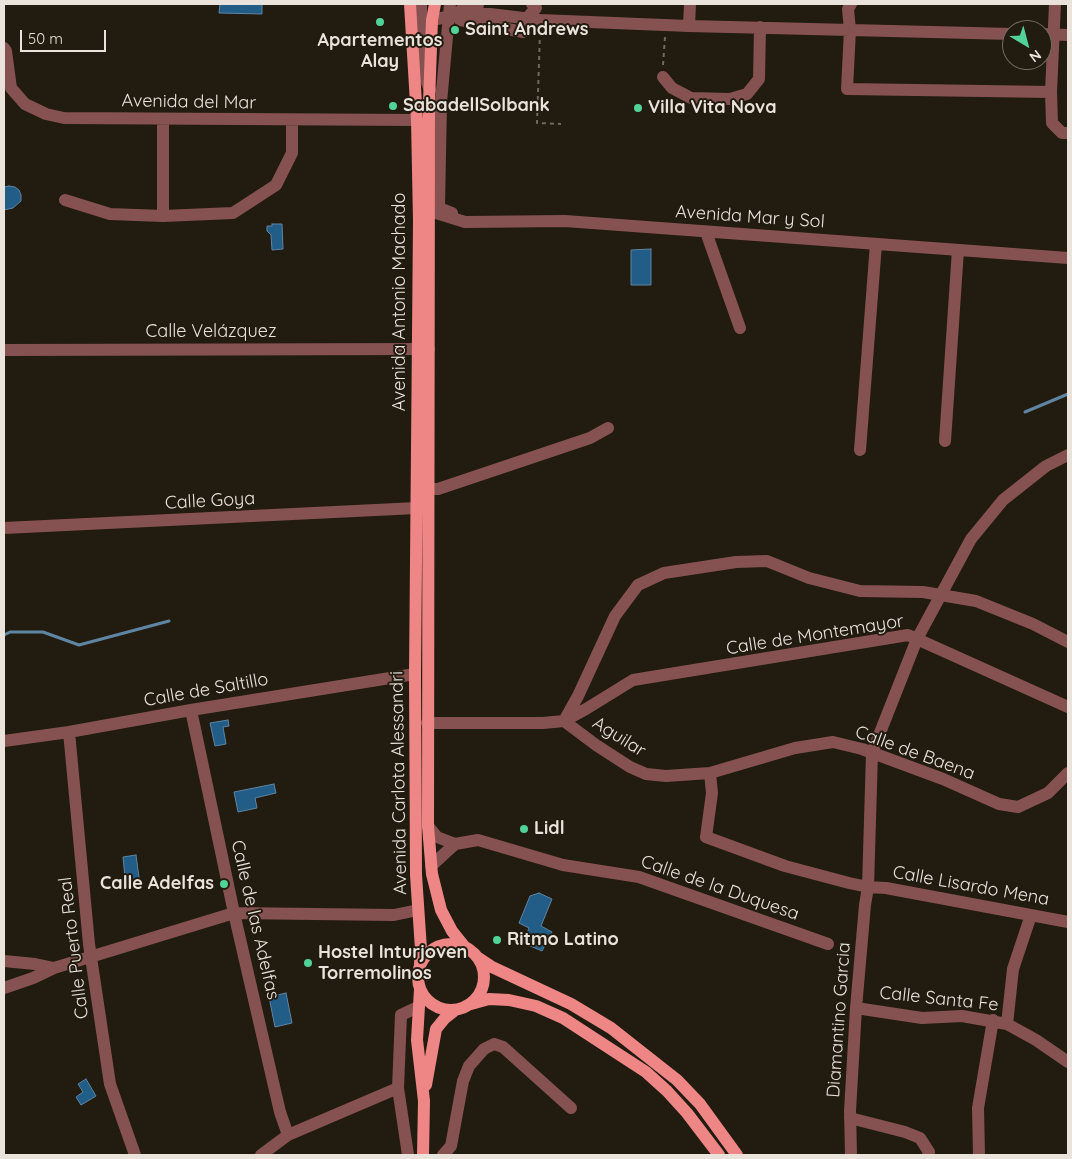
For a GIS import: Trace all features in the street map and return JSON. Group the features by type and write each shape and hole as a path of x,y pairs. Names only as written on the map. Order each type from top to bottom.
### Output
{"main road":[{"name":"Avenida Antonio Machado","path":"410,4 417,120 419,221 430,489 422,601"},
{"name":"Avenida Antonio Machado","path":"422,601 417,508 430,213 430,90 432,20 435,4"},
{"name":"Avenida Carlota Alessandri","path":"420,964 421,942 415,814 415,674 422,601"},
{"name":"Avenida Carlota Alessandri","path":"422,601 427,723 428,826 431,866 441,910 452,931 464,946"},
{"path":"424,1155 424,1101 417,1040 420,989 418,972 420,964 434,949 443,945 454,944 464,946 492,967 571,1004 611,1028 677,1080 700,1104 737,1155"},
{"path":"471,1004 483,987 484,976 482,966 477,957"},
{"path":"420,989 433,1006 443,1010 463,1008 489,999 509,1000 536,1006 563,1018 646,1072 687,1113 719,1155"},
{"path":"424,1101 436,1029 454,1010"}],"street":[{"path":"421,4 423,72 430,90"},
{"path":"450,4 441,102 439,206 456,214 469,216"},
{"path":"478,4 477,10 461,10 460,20 523,32 534,19 536,8 532,4"},
{"path":"689,26 690,4"},
{"path":"851,4 848,9 850,30 847,89 1051,92"},
{"path":"1051,20 1055,4"},
{"path":"432,20 461,14"},
{"path":"534,19 689,26 1002,34"},
{"path":"663,77 672,88 691,98 730,99 747,94 759,79 760,27"},
{"path":"1052,34 1068,35"},
{"name":"Avenida del Mar","path":"4,48 11,88 25,104 46,114 64,118 417,120"},
{"path":"1050,70 1052,123 1062,133 1068,133"},
{"path":"163,119 163,216"},
{"path":"66,200 110,214 163,216 233,213 276,185 292,153 292,120"},
{"path":"419,221 430,213"},
{"name":"Avenida Mar y Sol","path":"430,213 465,222 565,221 1068,258"},
{"path":"706,232 740,328"},
{"path":"860,450 876,244"},
{"path":"946,441 958,250"},
{"name":"Calle Velázquez","path":"4,350 424,349"},
{"path":"430,489 438,489 590,438 608,428"},
{"name":"Diamantino Garcia","path":"851,1155 850,1118 856,1008 868,888 872,753 917,639 971,539 1003,500 1046,466 1068,455"},
{"name":"Calle Goya","path":"4,528 417,508"},
{"path":"427,723 564,721 578,696 614,616 638,585 664,573 736,562 767,561 809,578 860,591 923,592 976,601 1002,610 1068,642"},
{"name":"Calle de Montemayor","path":"564,721 633,680 908,635 1068,707"},
{"name":"Calle de Saltillo","path":"4,741 69,732 191,710 415,674"},
{"name":"Calle de las Adelfas","path":"191,710 234,914 280,1112 288,1135"},
{"name":"Aguilar","path":"564,721 602,750 630,767 646,774 666,776 710,773"},
{"name":"Calle Puerto Real","path":"69,732 91,958 110,1084 135,1155"},
{"name":"Calle de Baena","path":"710,773 794,748 833,742 862,748 942,779 999,804 1018,807 1048,793 1068,773"},
{"path":"710,773 712,793 706,837 785,866 868,888"},
{"path":"428,826 437,837 455,844 431,866"},
{"name":"Calle de la Duquesa","path":"455,844 478,840 562,865 639,877 828,944"},
{"name":"Calle Lisardo Mena","path":"868,888 886,888 1068,922"},
{"path":"4,988 54,968 234,914 394,915 418,910"},
{"path":"1007,1024 1013,969 1031,915"},
{"path":"4,961 54,968"},
{"path":"408,1155 398,1088 401,1015 418,1007"},
{"name":"Calle Santa Fe","path":"856,1008 922,1018 962,1016 993,1020 1007,1024 1036,1040 1068,1062"},
{"path":"978,1155 978,1108 993,1020"},
{"path":"443,1155 451,1146 463,1080 469,1066 484,1049 494,1044 503,1048 571,1108"},
{"path":"261,1155 288,1135 398,1088"},
{"path":"850,1118 905,1132 920,1138 928,1155"}],"path":[{"path":"534,19 537,123 561,124"},
{"path":"663,77 664,43"}],"water":[{"path":"220,4 262,4 262,14 219,13"},
{"path":"9,186 19,190 21,201 13,208 4,210 4,187"},
{"path":"272,224 282,224 283,249 272,250 271,235 267,231 267,226 272,226"},
{"path":"651,249 651,285 631,285 631,250"},
{"path":"228,720 229,726 223,727 226,744 215,746 210,723"},
{"path":"274,784 276,793 255,798 257,808 238,812 234,792"},
{"path":"136,855 140,885 126,888 123,857"},
{"path":"539,893 552,899 541,926 552,932 542,951 523,943 529,928 519,923 530,896"},
{"path":"286,993 292,1023 275,1027 269,997"},
{"path":"86,1079 96,1096 81,1105 76,1097 83,1092 78,1084"}],"waterway":[{"path":"1025,412 1068,394"},
{"path":"4,635 10,632 43,632 79,645 169,621"}],"place":[{"name":"Apartementos Alay","path":"380,22"},
{"name":"Saint Andrews","path":"455,30"},
{"name":"SabadellSolbank","path":"393,106"},
{"name":"Villa Vita Nova","path":"638,108"},
{"name":"Lidl","path":"524,829"},
{"name":"Calle Adelfas","path":"224,884"},
{"name":"Ritmo Latino","path":"497,940"},
{"name":"Hostel Inturjoven Torremolinos","path":"308,963"}]}
